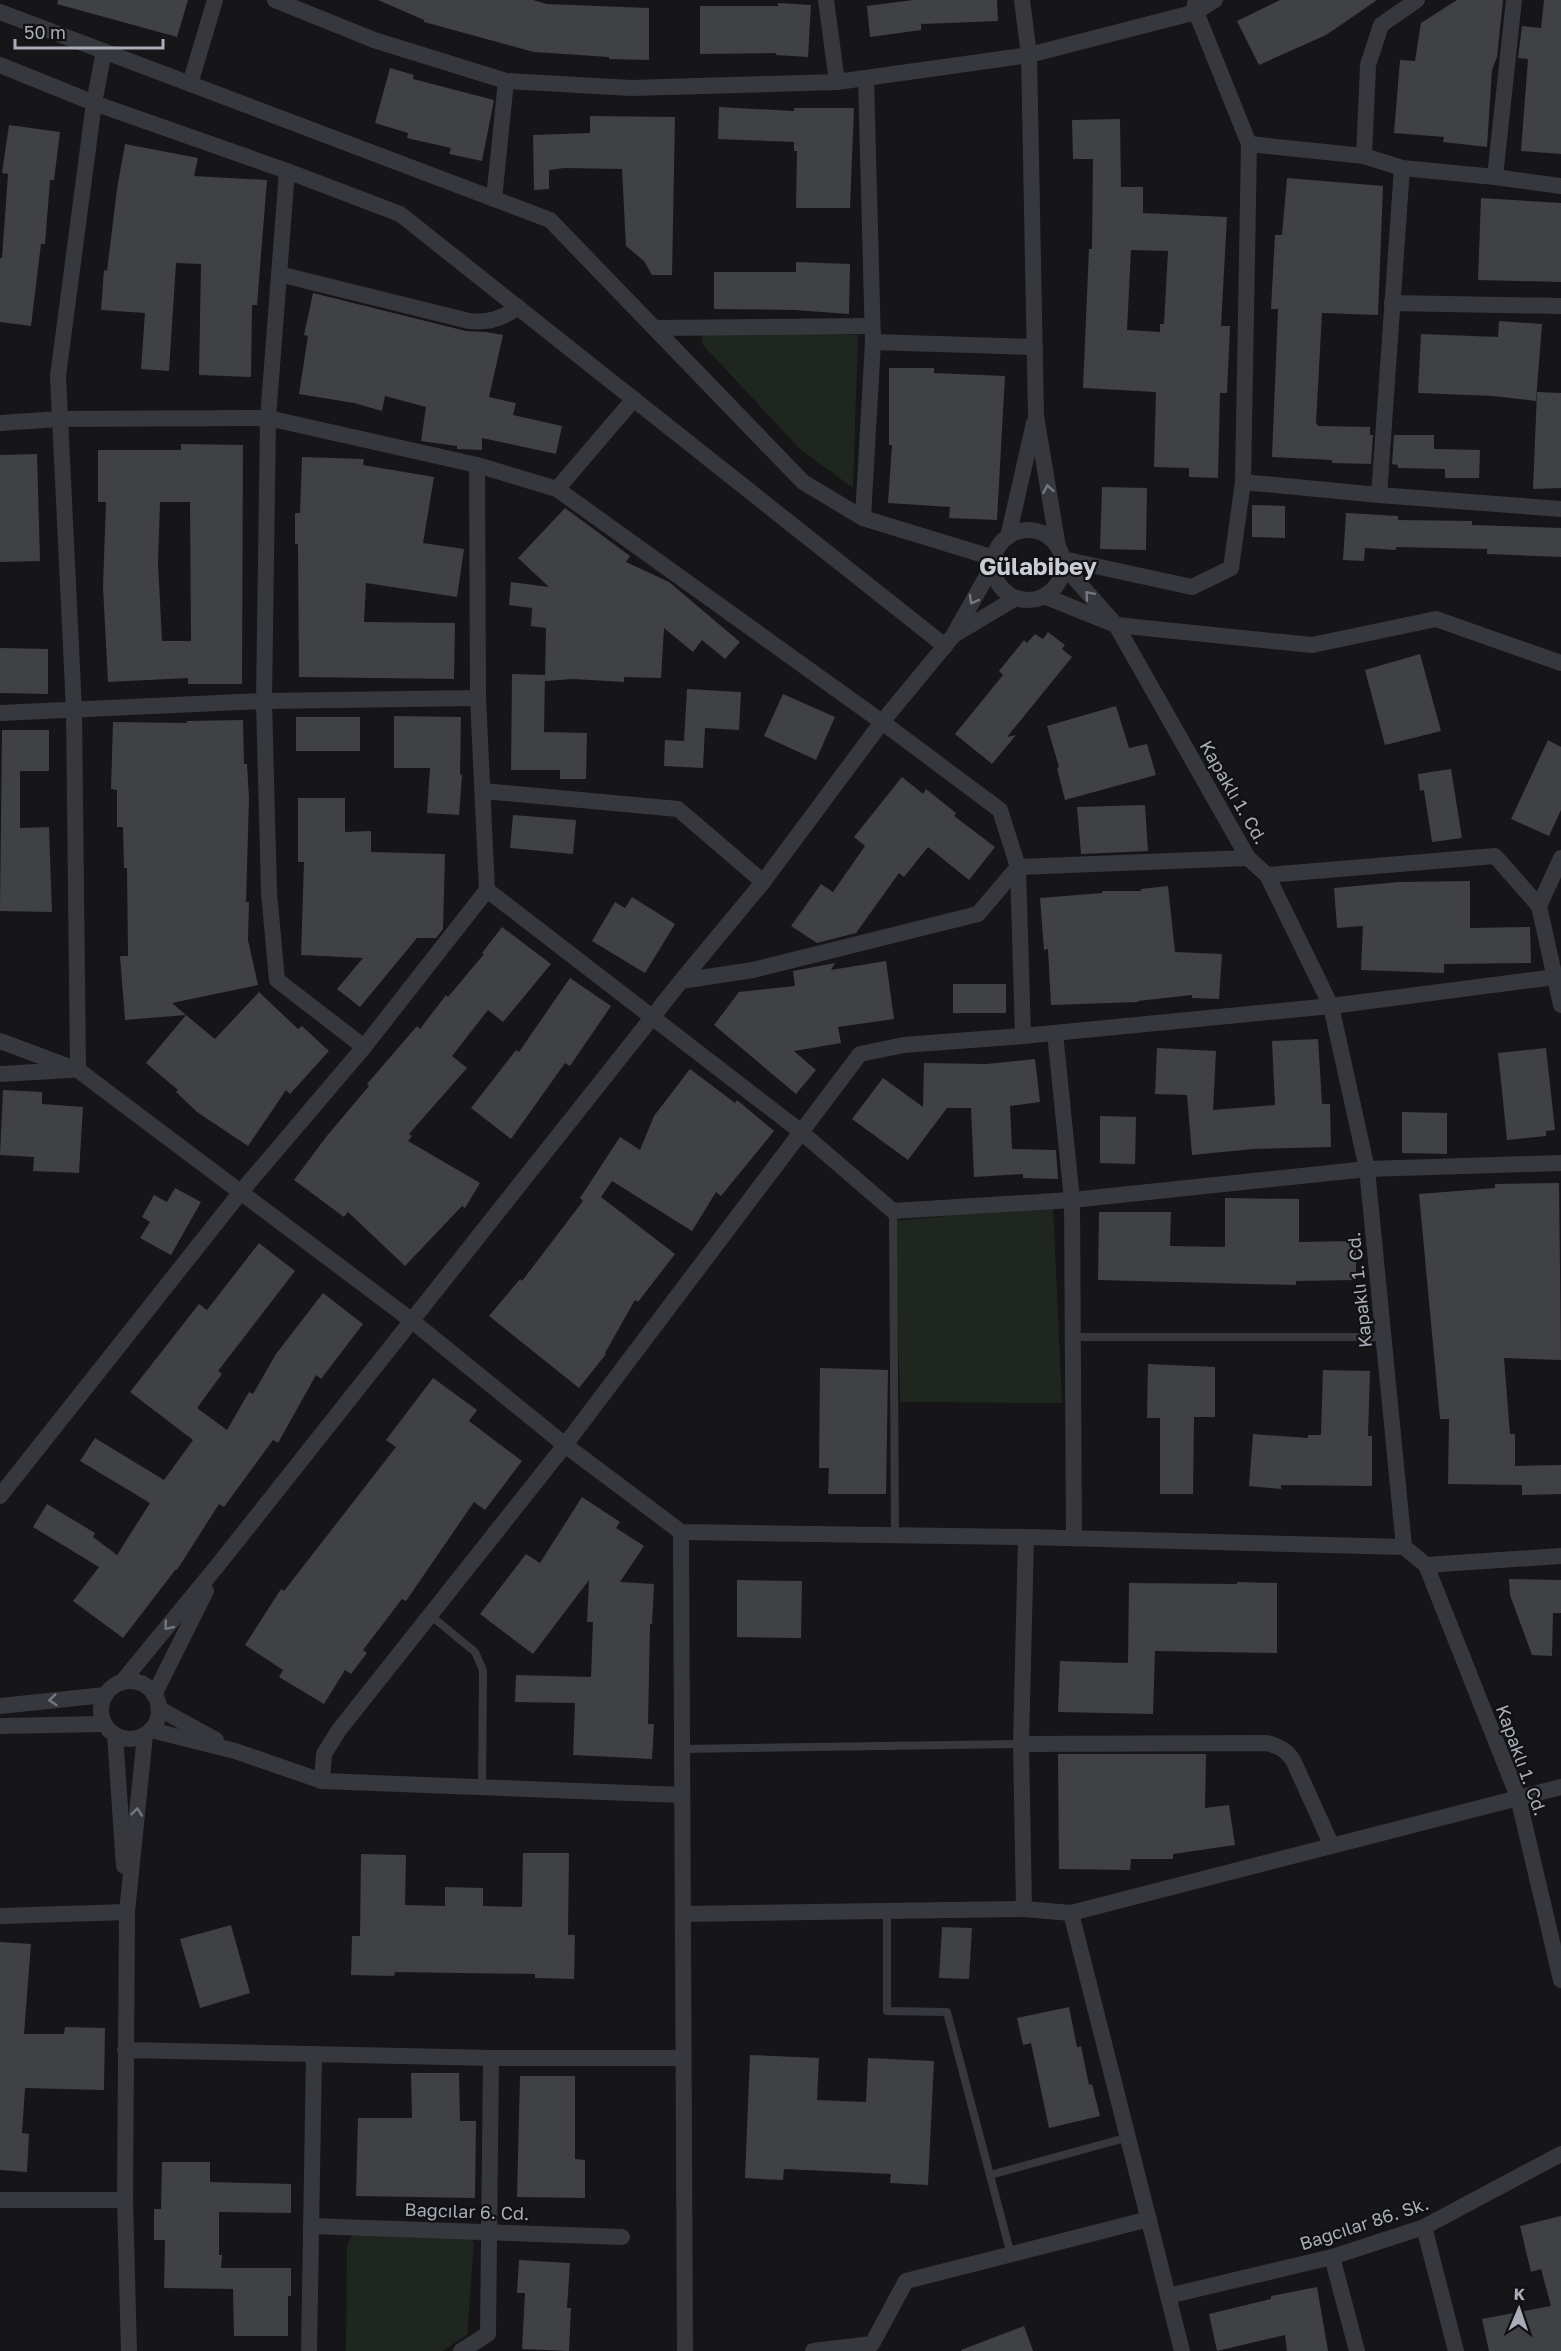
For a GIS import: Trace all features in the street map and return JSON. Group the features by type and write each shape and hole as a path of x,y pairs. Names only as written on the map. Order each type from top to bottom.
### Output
{"street":[{"path":"190,84 215,0"},
{"path":"275,0 374,40 506,81 631,88 837,82 1029,55 1215,0"},
{"path":"826,0 837,82"},
{"path":"994,561 996,579 1004,590 1016,598 1030,600 1044,596 1055,587 1062,575 1061,557 1036,416 1029,55 1022,0"},
{"path":"1364,156 1368,64 1381,25 1417,0"},
{"path":"1495,177 1514,0"},
{"path":"0,1706 105,1695 121,1683 218,1565 652,1017 763,882 882,722 949,641 994,561 1000,544 1021,531 1035,531 1048,536 1061,557 1192,587 1231,568 1243,482 1249,144 1195,6"},
{"path":"0,12 550,220 803,482 864,518 994,561"},
{"path":"78,1070 74,710 58,376 94,103 104,51"},
{"path":"0,65 94,103 287,171 400,214 634,399 949,641"},
{"path":"864,518 873,334 866,78"},
{"path":"494,199 506,81"},
{"path":"1249,144 1364,156 1402,168 1561,186"},
{"path":"1379,495 1402,168"},
{"path":"287,171 268,418 264,701 269,893 277,980 364,1047"},
{"path":"279,274 469,321 492,321 518,307"},
{"path":"1392,303 1561,306"},
{"path":"655,328 873,334 1035,347"},
{"path":"557,489 634,399"},
{"path":"1008,537 1036,416"},
{"path":"0,423 60,419 268,418 477,465 557,489 882,722 1000,810 1018,867 1023,1036"},
{"path":"0,1496 240,1193 364,1047 487,890 478,698 477,465"},
{"path":"1243,482 1379,495 1561,508"},
{"name":"Kapaklı 1. Cd.","path":"1061,557 1116,625 1248,858 1268,875 1331,1006 1367,1170 1404,1547"},
{"path":"1044,596 1116,625 1312,645 1436,619 1561,663"},
{"path":"949,641 1016,598"},
{"path":"0,713 264,701 478,698"},
{"path":"484,791 678,808 763,882"},
{"path":"1268,875 1495,856 1539,906 1561,1005"},
{"path":"681,981 753,970 978,914 1018,867 1248,858"},
{"path":"1539,906 1561,858"},
{"path":"487,890 800,1131 893,1211 1072,1200 1367,1170 1561,1163"},
{"path":"322,1781 324,1754 339,1730 565,1444 860,1054 904,1045 1023,1036 1331,1006 1555,977"},
{"path":"1055,1033 1072,1200 1074,1538"},
{"path":"0,1041 78,1070 411,1320 565,1444 681,1532 1026,1537 1404,1547 1426,1564 1561,1556"},
{"path":"0,1074 78,1070"},
{"path":"681,1532 685,2351"},
{"path":"1024,1910 1021,1744 1026,1537"},
{"name":"Kapaklı 1. Cd.","path":"1426,1564 1518,1797 1561,1980"},
{"path":"156,1701 218,1565"},
{"path":"121,1683 140,1683 148,1688 156,1701 158,1716 148,1732 127,1912 125,2200 129,2351"},
{"path":"105,1695 101,1709 110,1730 127,1912"},
{"path":"156,1701 235,1750"},
{"path":"0,1726 110,1730 130,1739 148,1732 235,1750 322,1781 681,1795"},
{"path":"1021,1744 1267,1743 1278,1746 1293,1760 1332,1846"},
{"path":"684,1914 1024,1910 1071,1913 1561,1787"},
{"path":"0,1916 127,1912"},
{"path":"1071,1913 1182,2351"},
{"path":"125,2050 491,2058 682,2058"},
{"path":"309,2351 314,2055"},
{"path":"461,2351 488,2334 491,2058"},
{"name":"Bağcılar 86. Sk.","path":"1168,2296 1332,2257 1424,2228 1561,2154"},
{"path":"0,2200 125,2200"},
{"path":"813,2351 872,2344 906,2282 1149,2219"},
{"name":"Bağcılar 6. Cd.","path":"311,2226 622,2237"},
{"path":"1424,2228 1456,2351"},
{"path":"1332,2257 1357,2351"}],"lane":[{"path":"893,1211 895,1535"},
{"path":"1072,1337 1383,1337"},
{"path":"430,1615 475,1652 483,1670 482,1787"},
{"path":"681,1749 1021,1744"},
{"path":"887,1911 887,2011 947,2012 1011,2255"},
{"path":"990,2175 1129,2137"}],"shaded area":[{"path":"714,331 858,335 853,488 800,449 703,345 702,336"},
{"path":"1053,1206 1062,1403 900,1402 895,1221"},
{"path":"353,2234 469,2236 474,2243 467,2335 442,2351 346,2351 347,2245"}],"building":[{"path":"58,0 188,0 177,37 57,4"},
{"path":"378,0 533,0 547,4 649,8 649,60 534,52 424,22 424,20"},
{"path":"913,0 997,0 998,21 921,24 921,30 870,37 867,6"},
{"path":"1280,0 1377,0 1326,35 1259,65 1237,21"},
{"path":"1457,0 1503,0 1497,57 1492,70 1487,147 1443,142 1444,137 1394,133 1400,60 1415,61 1421,23"},
{"path":"1544,0 1561,0 1561,154 1521,151 1528,59 1518,58 1522,26 1541,28"},
{"path":"778,3 811,5 808,57 776,55 776,53 700,54 700,6 778,6"},
{"path":"390,68 414,75 413,79 494,100 482,161 449,154 451,148 407,138 408,133 375,123"},
{"path":"719,107 794,111 794,108 854,108 850,208 796,208 797,151 794,151 794,142 718,139"},
{"path":"590,116 675,117 672,275 652,275 644,261 626,246 622,169 549,170 549,189 534,190 533,135 590,133"},
{"path":"1120,119 1121,187 1143,187 1143,213 1227,217 1221,326 1230,326 1227,393 1220,393 1218,478 1189,477 1189,468 1154,467 1156,392 1083,388 1089,249 1092,249 1093,159 1073,159 1072,120","holes":["1131,250 1168,251 1164,324 1160,324 1160,332 1127,330"]},
{"path":"9,125 60,132 54,180 50,180 45,244 41,244 31,326 0,322 0,258 2,258 8,174 2,173"},
{"path":"125,144 198,158 194,176 267,180 257,305 252,305 251,377 199,375 201,264 176,263 169,371 141,369 145,313 101,310 104,270 107,271"},
{"path":"1287,178 1383,186 1378,315 1322,313 1316,423 1318,426 1370,427 1370,435 1373,435 1371,464 1272,457 1278,309 1271,309 1275,235 1282,235"},
{"path":"1481,198 1561,203 1561,282 1478,280"},
{"path":"796,262 850,264 849,314 795,310 714,309 714,272 796,272"},
{"path":"313,293 466,331 503,335 489,397 516,403 513,415 562,426 556,454 482,438 482,450 457,449 457,446 421,441 426,407 385,396 382,411 354,403 299,394 308,336 304,335"},
{"path":"1499,321 1542,324 1536,401 1493,396 1418,393 1421,334 1498,337"},
{"path":"889,368 934,368 934,373 1005,376 997,520 949,518 950,507 888,503 892,445 889,445"},
{"path":"1537,392 1561,393 1561,488 1533,489"},
{"path":"1394,435 1434,435 1434,449 1480,450 1479,478 1445,478 1445,469 1398,468 1398,465 1392,464"},
{"path":"181,444 243,445 242,684 188,684 188,678 108,682 103,587 106,502 98,502 98,450 181,450","holes":["160,502 190,502 191,641 162,641 158,563"]},
{"path":"37,454 40,561 0,562 0,455"},
{"path":"302,457 364,459 363,465 434,477 423,543 464,549 457,597 366,583 364,622 455,623 454,679 299,677 298,544 295,544 295,513 300,513"},
{"path":"1102,487 1147,488 1146,550 1100,549"},
{"path":"1252,505 1285,506 1285,538 1252,537"},
{"path":"565,508 630,556 626,562 669,582 740,642 725,659 702,640 693,652 664,628 661,678 624,677 624,682 573,679 545,681 546,628 531,626 532,608 509,605 511,582 549,587 518,558"},
{"path":"1346,513 1398,516 1398,520 1472,521 1472,525 1561,528 1561,557 1487,554 1487,549 1396,547 1396,550 1365,548 1364,561 1343,560"},
{"path":"1048,632 1065,645 1062,649 1072,657 1007,737 1016,735 992,764 955,734 1003,675 999,671 1024,640 1027,643 1035,634 1043,639"},
{"path":"0,648 48,649 48,694 0,693"},
{"path":"1420,654 1441,731 1385,745 1365,670"},
{"path":"512,674 545,675 544,732 587,733 586,779 560,779 560,770 511,770"},
{"path":"687,689 741,692 739,730 705,728 703,768 664,766 665,740 684,741"},
{"path":"783,694 835,717 816,760 764,736"},
{"path":"1116,706 1129,748 1147,744 1156,775 1065,800 1057,768 1059,767 1047,726"},
{"path":"394,716 461,717 460,774 462,775 459,815 427,813 430,768 394,768"},
{"path":"296,717 360,717 360,751 296,751"},
{"path":"243,720 244,764 247,764 249,798 246,902 249,902 248,940 258,985 172,1003 186,1015 125,1020 120,956 128,956 127,868 124,868 123,827 117,827 117,790 111,789 113,722 187,723 187,721"},
{"path":"2,730 49,730 49,771 20,771 20,828 49,827 52,912 0,911"},
{"path":"1548,740 1561,747 1561,810 1549,836 1511,819"},
{"path":"1451,769 1462,838 1432,842 1424,790 1420,791 1418,774"},
{"path":"902,777 923,794 926,789 956,813 954,816 995,847 969,880 928,847 904,877 899,873 856,933 817,943 791,926 821,884 833,892 865,846 854,837"},
{"path":"298,798 345,798 345,832 371,831 371,852 445,854 443,929 436,938 417,938 360,1007 337,989 363,958 301,955 304,862 298,862"},
{"path":"1145,805 1148,851 1081,854 1077,807"},
{"path":"513,815 576,820 573,854 510,848"},
{"path":"1470,881 1470,928 1530,927 1531,963 1444,964 1444,973 1361,970 1363,926 1337,928 1334,888 1399,882"},
{"path":"1168,886 1175,952 1222,954 1219,999 1192,998 1192,995 1138,1002 1051,1005 1048,949 1044,950 1040,898 1102,893 1102,891 1141,891 1141,889"},
{"path":"632,897 675,924 645,973 592,941 615,902 625,908"},
{"path":"502,927 551,964 503,1022 488,1010 452,1056 467,1068 409,1134 412,1136 408,1141 480,1183 465,1208 462,1206 405,1266 348,1212 344,1217 294,1180 326,1137 369,1086 367,1084 417,1026 420,1029 446,995 448,997 484,954 482,953"},
{"path":"886,961 894,1019 838,1027 841,1043 794,1051 816,1070 796,1094 714,1025 739,992 795,986 793,971 835,963 831,970"},
{"path":"570,978 611,1006 570,1066 565,1063 511,1139 471,1108 516,1050 519,1052"},
{"path":"953,984 1006,984 1006,1013 953,1013"},
{"path":"259,992 298,1029 302,1026 329,1051 290,1094 286,1090 248,1146 197,1112 176,1092 178,1090 146,1063 186,1015 215,1039"},
{"path":"1318,1039 1322,1104 1330,1104 1331,1147 1253,1149 1192,1155 1187,1095 1155,1094 1157,1048 1216,1051 1213,1110 1275,1105 1272,1041"},
{"path":"1546,1048 1555,1130 1546,1131 1546,1136 1507,1140 1498,1053"},
{"path":"1035,1059 1040,1102 1010,1106 1012,1149 1056,1150 1058,1179 1023,1178 1023,1174 974,1177 971,1108 947,1108 908,1160 852,1119 883,1078 923,1107 924,1063 987,1064"},
{"path":"690,1069 735,1103 737,1100 774,1131 721,1196 716,1192 692,1231 612,1181 601,1197 675,1254 638,1302 635,1300 606,1354 579,1388 489,1316 520,1279 522,1281 583,1201 580,1198 620,1137 640,1150 654,1116"},
{"path":"3,1090 42,1092 42,1104 83,1107 79,1173 33,1171 34,1157 0,1155"},
{"path":"1402,1112 1447,1113 1447,1154 1402,1153"},
{"path":"1100,1116 1136,1117 1135,1164 1100,1163"},
{"path":"1559,1183 1561,1360 1504,1358 1510,1434 1515,1434 1515,1466 1561,1465 1561,1494 1522,1495 1522,1485 1448,1484 1449,1419 1440,1419 1419,1194 1495,1188 1495,1184"},
{"path":"175,1188 201,1202 171,1255 140,1238 150,1222 142,1217 154,1195 167,1202"},
{"path":"1225,1198 1299,1199 1299,1242 1356,1241 1356,1280 1296,1281 1296,1285 1098,1280 1099,1212 1171,1212 1170,1246 1225,1247"},
{"path":"259,1243 295,1271 218,1371 222,1374 197,1408 227,1430 249,1392 253,1394 276,1354 323,1293 363,1324 321,1379 316,1375 278,1443 273,1440 224,1507 219,1504 177,1570 123,1638 73,1601 99,1567 33,1527 47,1504 95,1533 93,1537 117,1555 150,1503 80,1461 95,1438 164,1480 193,1440 130,1392 199,1304 207,1310"},
{"path":"1148,1364 1215,1367 1215,1417 1194,1417 1193,1494 1160,1494 1160,1418 1147,1418"},
{"path":"820,1368 888,1370 886,1494 828,1494 829,1468 819,1468"},
{"path":"1323,1370 1370,1371 1368,1436 1372,1436 1372,1486 1281,1485 1281,1489 1249,1486 1253,1434 1308,1438 1308,1435 1321,1435"},
{"path":"433,1378 477,1410 469,1421 522,1461 485,1510 474,1502 406,1601 402,1599 363,1650 367,1653 351,1674 345,1670 324,1704 279,1677 283,1670 245,1645 281,1589 284,1591 396,1447 386,1440"},
{"path":"582,1497 620,1522 616,1528 644,1546 620,1582 654,1584 652,1624 650,1624 648,1724 654,1724 652,1759 573,1755 575,1703 515,1702 516,1675 591,1677 593,1622 587,1622 589,1580 533,1654 480,1614 526,1554 540,1563"},
{"path":"1509,1579 1561,1580 1561,1613 1553,1613 1552,1656 1532,1655 1510,1595"},
{"path":"737,1580 802,1581 801,1638 737,1637"},
{"path":"1237,1582 1277,1583 1277,1653 1155,1651 1153,1714 1058,1712 1060,1661 1128,1663 1129,1583 1237,1584"},
{"path":"1058,1754 1206,1754 1205,1808 1229,1805 1235,1845 1173,1854 1173,1859 1131,1859 1130,1870 1059,1869"},
{"path":"523,1853 569,1853 568,1935 575,1935 574,1979 535,1978 535,1974 395,1972 394,1976 351,1975 352,1936 360,1936 361,1854 406,1855 405,1905 445,1906 445,1887 483,1888 483,1906 522,1907"},
{"path":"231,1925 250,1993 200,2008 180,1939"},
{"path":"942,1927 972,1928 969,1979 939,1978"},
{"path":"0,1942 31,1944 24,2034 64,2034 65,2027 105,2028 104,2090 25,2088 22,2133 29,2134 27,2172 0,2170"},
{"path":"1069,2007 1077,2047 1081,2046 1089,2085 1092,2084 1100,2116 1049,2128 1031,2043 1023,2045 1017,2018"},
{"path":"750,2055 819,2058 817,2100 866,2102 868,2058 934,2061 928,2185 890,2183 891,2174 784,2169 783,2180 745,2178"},
{"path":"411,2073 459,2073 460,2121 476,2121 475,2198 356,2196 358,2118 412,2118"},
{"path":"520,2076 575,2076 575,2159 585,2160 585,2198 517,2197"},
{"path":"162,2162 210,2162 210,2182 291,2184 291,2213 219,2212 221,2268 291,2268 288,2336 234,2336 233,2289 164,2288 165,2240 154,2240 154,2209 161,2209"},
{"path":"1561,2216 1561,2351 1489,2351 1482,2319 1551,2306 1541,2269 1531,2272 1520,2226"},
{"path":"519,2260 570,2263 567,2308 571,2308 569,2351 522,2349 525,2293 517,2293"},
{"path":"1317,2287 1328,2351 1287,2351 1285,2335 1217,2351 1209,2314 1271,2299 1271,2296"},
{"path":"1024,2326 1033,2351 961,2351 961,2350"}],"district":[{"name":"Gülabibey","path":"1038,565"}]}
